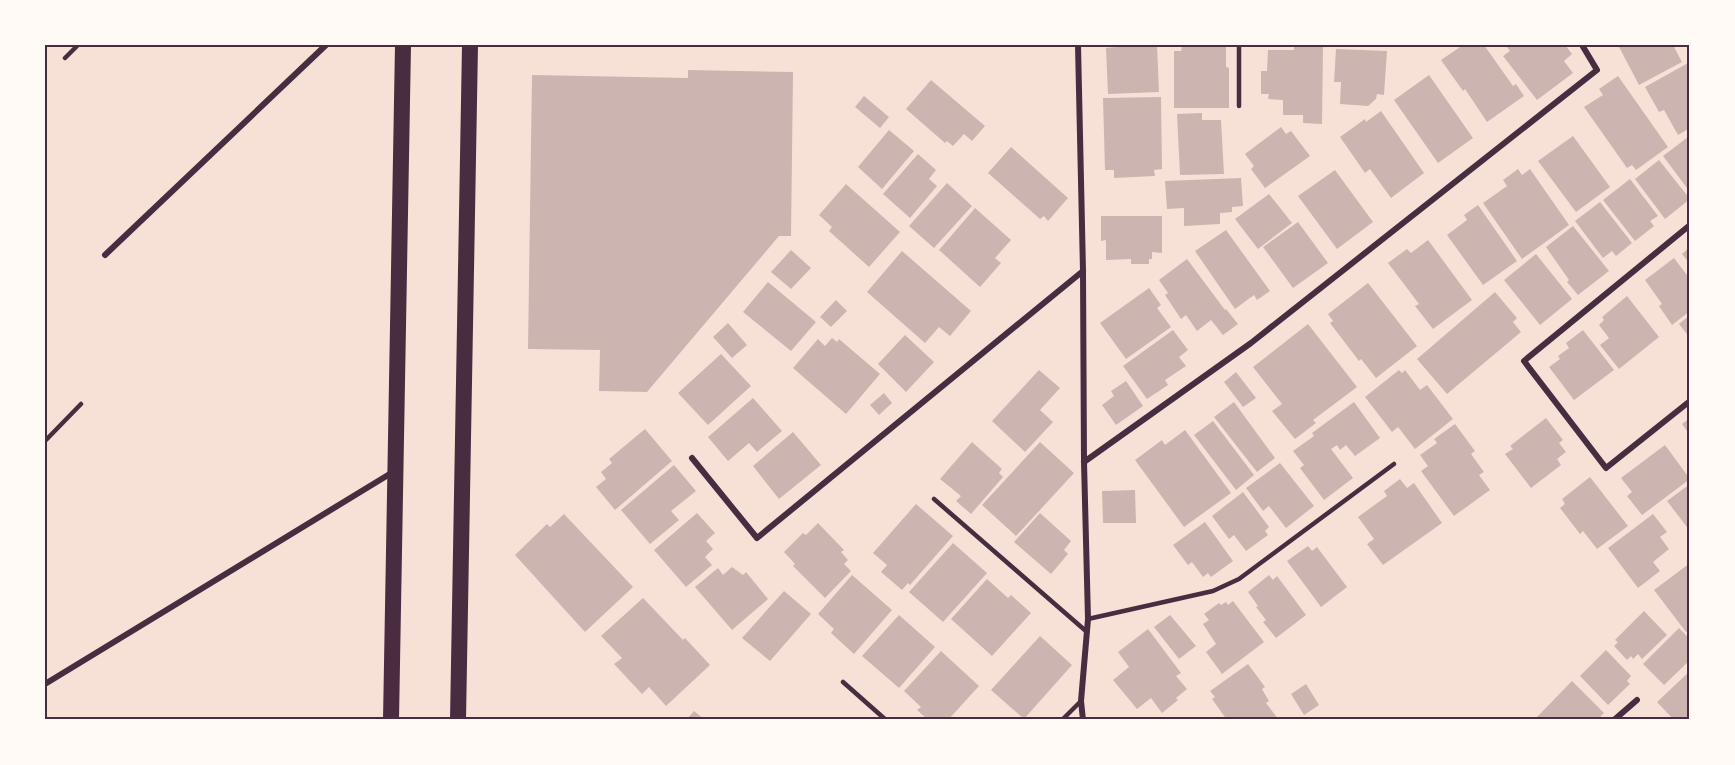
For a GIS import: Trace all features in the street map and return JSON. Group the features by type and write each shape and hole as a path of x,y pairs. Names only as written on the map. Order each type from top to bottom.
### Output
{"highway":[{"path":"391,720 404,45"},
{"path":"458,720 470,45"}],"street":[{"path":"105,255 326,45"},
{"path":"1078,45 1088,620 1081,701 1083,720"},
{"path":"1084,462 1251,343 1597,70 1582,45"},
{"path":"1690,225 1524,361 1606,468 1690,401"},
{"path":"692,458 757,538 1083,271"},
{"path":"45,684 394,471"},
{"path":"1614,720 1637,700"}],"lane":[{"path":"65,58 78,45"},
{"path":"1239,45 1239,106"},
{"path":"45,441 81,404"},
{"path":"1088,620 1213,591 1239,579 1394,464"},
{"path":"934,499 1087,632"},
{"path":"843,682 886,720"},
{"path":"1062,720 1081,701"}],"building":[{"path":"1116,45 1157,45 1159,92 1108,94 1106,48 1116,47"},
{"path":"1463,45 1484,45 1513,86 1516,84 1524,96 1487,122 1465,89 1463,91 1441,60"},
{"path":"1509,45 1565,45 1572,54 1564,61 1573,73 1537,100 1503,56 1510,51 1507,47"},
{"path":"1618,45 1673,45 1682,62 1639,85"},
{"path":"1182,46 1226,46 1226,67 1229,68 1229,108 1174,108 1174,51 1181,51"},
{"path":"1294,47 1323,47 1322,124 1303,123 1303,115 1283,115 1283,100 1268,99 1269,94 1261,94 1261,71 1267,71 1268,50 1294,50"},
{"path":"1336,49 1387,51 1384,95 1377,94 1376,99 1368,106 1340,104 1341,82 1334,82"},
{"path":"1688,63 1690,67 1690,128 1678,135 1664,110 1659,112 1645,87"},
{"path":"688,70 793,72 791,236 779,236 647,392 599,391 600,350 528,349 532,75 688,78"},
{"path":"1429,75 1473,138 1438,163 1394,100"},
{"path":"1618,76 1668,147 1636,170 1632,165 1627,168 1584,107 1603,95 1599,89"},
{"path":"931,80 985,126 972,141 964,134 953,146 947,141 945,143 906,109"},
{"path":"864,96 889,117 880,128 855,107"},
{"path":"1161,97 1162,169 1154,170 1155,176 1114,178 1114,170 1105,170 1103,98"},
{"path":"1381,111 1424,173 1391,198 1370,169 1365,173 1340,137 1365,119 1366,122"},
{"path":"1202,113 1202,120 1221,120 1224,174 1180,175 1177,114"},
{"path":"1281,127 1286,134 1291,131 1310,156 1265,188 1251,169 1254,166 1245,154"},
{"path":"889,130 914,151 882,189 858,167"},
{"path":"1573,136 1610,187 1576,212 1538,161"},
{"path":"1688,137 1690,140 1690,192 1663,156"},
{"path":"1011,147 1068,198 1048,221 1044,216 1040,219 988,173"},
{"path":"918,154 936,170 929,179 937,186 910,218 883,194"},
{"path":"1659,160 1690,199 1665,219 1635,179"},
{"path":"1518,169 1522,175 1530,169 1569,225 1522,259 1483,203 1507,186 1503,180"},
{"path":"1335,170 1373,222 1337,249 1298,196"},
{"path":"1241,178 1243,206 1232,207 1232,212 1220,213 1220,224 1184,226 1184,208 1167,209 1165,181"},
{"path":"1630,179 1658,216 1650,221 1654,226 1635,241 1603,200"},
{"path":"947,183 972,206 934,248 909,226"},
{"path":"846,184 900,232 869,267 829,231 832,227 819,215"},
{"path":"1269,194 1292,223 1258,249 1235,219"},
{"path":"1600,202 1632,243 1616,256 1612,251 1603,258 1575,221"},
{"path":"1478,205 1517,261 1483,285 1447,235 1467,220 1464,215"},
{"path":"975,208 1011,240 995,258 1001,263 980,287 939,250"},
{"path":"1101,216 1162,216 1162,253 1152,252 1149,264 1131,264 1131,259 1106,260 1106,240 1101,241"},
{"path":"1298,222 1328,263 1293,288 1263,247"},
{"path":"1573,226 1609,271 1578,295 1567,282 1569,280 1546,247"},
{"path":"1226,230 1270,291 1257,300 1254,295 1235,309 1195,251"},
{"path":"1428,240 1472,300 1433,329 1415,306 1419,304 1388,263 1407,249 1411,253"},
{"path":"1690,247 1690,264 1682,254"},
{"path":"791,250 811,268 791,289 771,272"},
{"path":"902,251 971,311 950,336 939,327 925,343 867,292"},
{"path":"1536,254 1572,299 1540,325 1504,280"},
{"path":"1674,258 1690,279 1690,311 1672,325 1659,306 1662,304 1645,280"},
{"path":"1187,259 1238,324 1223,335 1211,320 1197,331 1186,315 1181,319 1165,295 1168,293 1159,280"},
{"path":"768,282 816,322 791,351 743,312"},
{"path":"1368,283 1417,346 1376,378 1361,359 1359,361 1330,323 1333,321 1328,314"},
{"path":"1149,288 1161,305 1157,308 1171,327 1126,359 1100,323"},
{"path":"1495,292 1517,318 1513,322 1521,332 1447,394 1417,359"},
{"path":"1627,296 1659,337 1619,369 1600,345 1609,338 1599,325 1604,320 1602,317"},
{"path":"836,300 847,311 831,327 820,317"},
{"path":"1690,315 1690,338 1679,324"},
{"path":"728,323 747,345 732,358 713,337"},
{"path":"1308,324 1357,387 1313,420 1316,423 1295,439 1272,411 1282,404 1253,367"},
{"path":"1173,330 1188,350 1179,357 1186,366 1165,380 1168,385 1147,399 1123,366"},
{"path":"1583,330 1614,370 1574,400 1549,367 1569,348 1566,343"},
{"path":"905,335 934,362 906,392 878,364"},
{"path":"832,338 837,342 839,339 880,374 846,414 793,368 818,339 825,346"},
{"path":"721,354 751,386 708,425 678,393"},
{"path":"1039,370 1060,388 1040,410 1053,422 1025,452 992,421"},
{"path":"1399,370 1402,373 1405,370 1420,390 1427,385 1453,419 1415,449 1398,427 1392,432 1365,397"},
{"path":"1236,372 1256,398 1243,407 1224,382"},
{"path":"1126,381 1143,406 1116,425 1102,405 1114,396 1111,391"},
{"path":"884,393 892,403 879,415 870,405"},
{"path":"753,398 782,431 757,452 749,443 728,461 708,437"},
{"path":"1234,402 1275,458 1257,472 1214,417"},
{"path":"1354,402 1380,438 1355,456 1346,445 1340,450 1337,445 1331,449 1353,478 1324,500 1300,468 1304,465 1293,451 1314,436 1312,433"},
{"path":"1546,418 1563,440 1559,443 1566,452 1557,459 1561,465 1531,488 1505,454 1513,449 1510,446"},
{"path":"1690,418 1690,435 1682,424"},
{"path":"1213,421 1254,475 1236,490 1194,435"},
{"path":"1455,424 1475,451 1471,454 1484,472 1479,475 1490,490 1454,516 1421,471 1428,466 1420,455 1437,443 1434,439"},
{"path":"645,429 672,461 615,510 596,487 606,479 601,472 612,463 609,459"},
{"path":"1185,430 1231,493 1184,527 1135,460 1162,440 1165,445"},
{"path":"793,432 821,465 779,499 753,466"},
{"path":"972,442 1002,469 999,473 1003,477 971,514 956,501 961,496 940,479"},
{"path":"1040,442 1074,473 1016,536 982,505"},
{"path":"1665,445 1690,479 1642,515 1627,496 1632,492 1621,478"},
{"path":"1280,463 1314,506 1286,528 1269,506 1263,511 1246,488"},
{"path":"674,465 696,491 671,511 679,520 650,544 621,510"},
{"path":"1590,477 1628,526 1597,549 1583,531 1580,534 1560,508 1565,504 1562,499"},
{"path":"1400,479 1407,488 1414,483 1442,523 1383,565 1367,544 1374,539 1358,517 1387,496 1384,491"},
{"path":"1690,484 1690,531 1667,501"},
{"path":"1135,490 1136,523 1103,523 1102,491"},
{"path":"1243,492 1269,527 1265,531 1268,535 1246,551 1234,535 1229,539 1212,516"},
{"path":"916,504 953,536 910,585 908,583 902,590 881,572 887,565 873,553"},
{"path":"697,513 715,533 706,541 713,549 705,557 712,565 686,587 654,550"},
{"path":"1040,513 1071,541 1064,550 1068,554 1051,574 1014,542"},
{"path":"564,514 633,587 585,632 515,555 547,524 550,527"},
{"path":"1653,514 1667,532 1660,537 1669,549 1653,562 1660,571 1638,588 1608,548"},
{"path":"1205,522 1233,561 1211,577 1208,573 1203,577 1192,562 1188,565 1173,545"},
{"path":"818,523 844,550 841,552 848,560 844,564 851,571 825,598 793,566 795,564 784,552 803,533 806,535"},
{"path":"953,543 987,573 943,622 909,592"},
{"path":"1308,546 1312,551 1317,547 1347,587 1321,607 1287,561"},
{"path":"1690,563 1690,629 1686,632 1654,590"},
{"path":"732,567 743,575 746,572 768,599 732,630 695,587 718,568 723,575"},
{"path":"852,575 892,610 854,654 831,633 834,629 818,614"},
{"path":"1269,575 1273,580 1277,576 1306,615 1276,638 1263,622 1266,620 1248,592"},
{"path":"987,579 1008,598 1011,595 1031,613 992,656 951,619"},
{"path":"784,591 811,614 770,661 742,638"},
{"path":"643,598 710,665 666,706 649,687 642,694 614,664 622,658 601,636"},
{"path":"1233,601 1264,642 1222,674 1206,652 1216,644 1203,624 1209,620 1204,614 1219,603 1221,605 1226,602 1228,605"},
{"path":"1644,611 1667,635 1642,659 1638,654 1633,659 1631,656 1627,660 1614,646 1618,642 1615,640"},
{"path":"899,615 935,647 899,688 862,656"},
{"path":"1170,615 1196,646 1179,659 1154,627"},
{"path":"1679,628 1690,639 1690,660 1664,685 1643,664"},
{"path":"1148,629 1181,673 1176,676 1187,689 1162,713 1151,698 1137,709 1113,680 1129,667 1118,652"},
{"path":"1040,636 1072,665 1024,719 991,690"},
{"path":"1606,650 1631,676 1627,681 1630,684 1608,705 1580,676"},
{"path":"941,651 979,686 948,720 928,720 917,710 921,707 904,691"},
{"path":"1248,664 1265,687 1262,689 1269,701 1266,703 1279,720 1227,720 1212,699 1215,697 1210,691"},
{"path":"1690,671 1690,720 1674,720 1657,702"},
{"path":"1572,681 1604,713 1597,720 1538,720 1536,718"},
{"path":"1306,684 1319,705 1304,715 1291,694"},
{"path":"694,711 705,720 686,720"}]}
